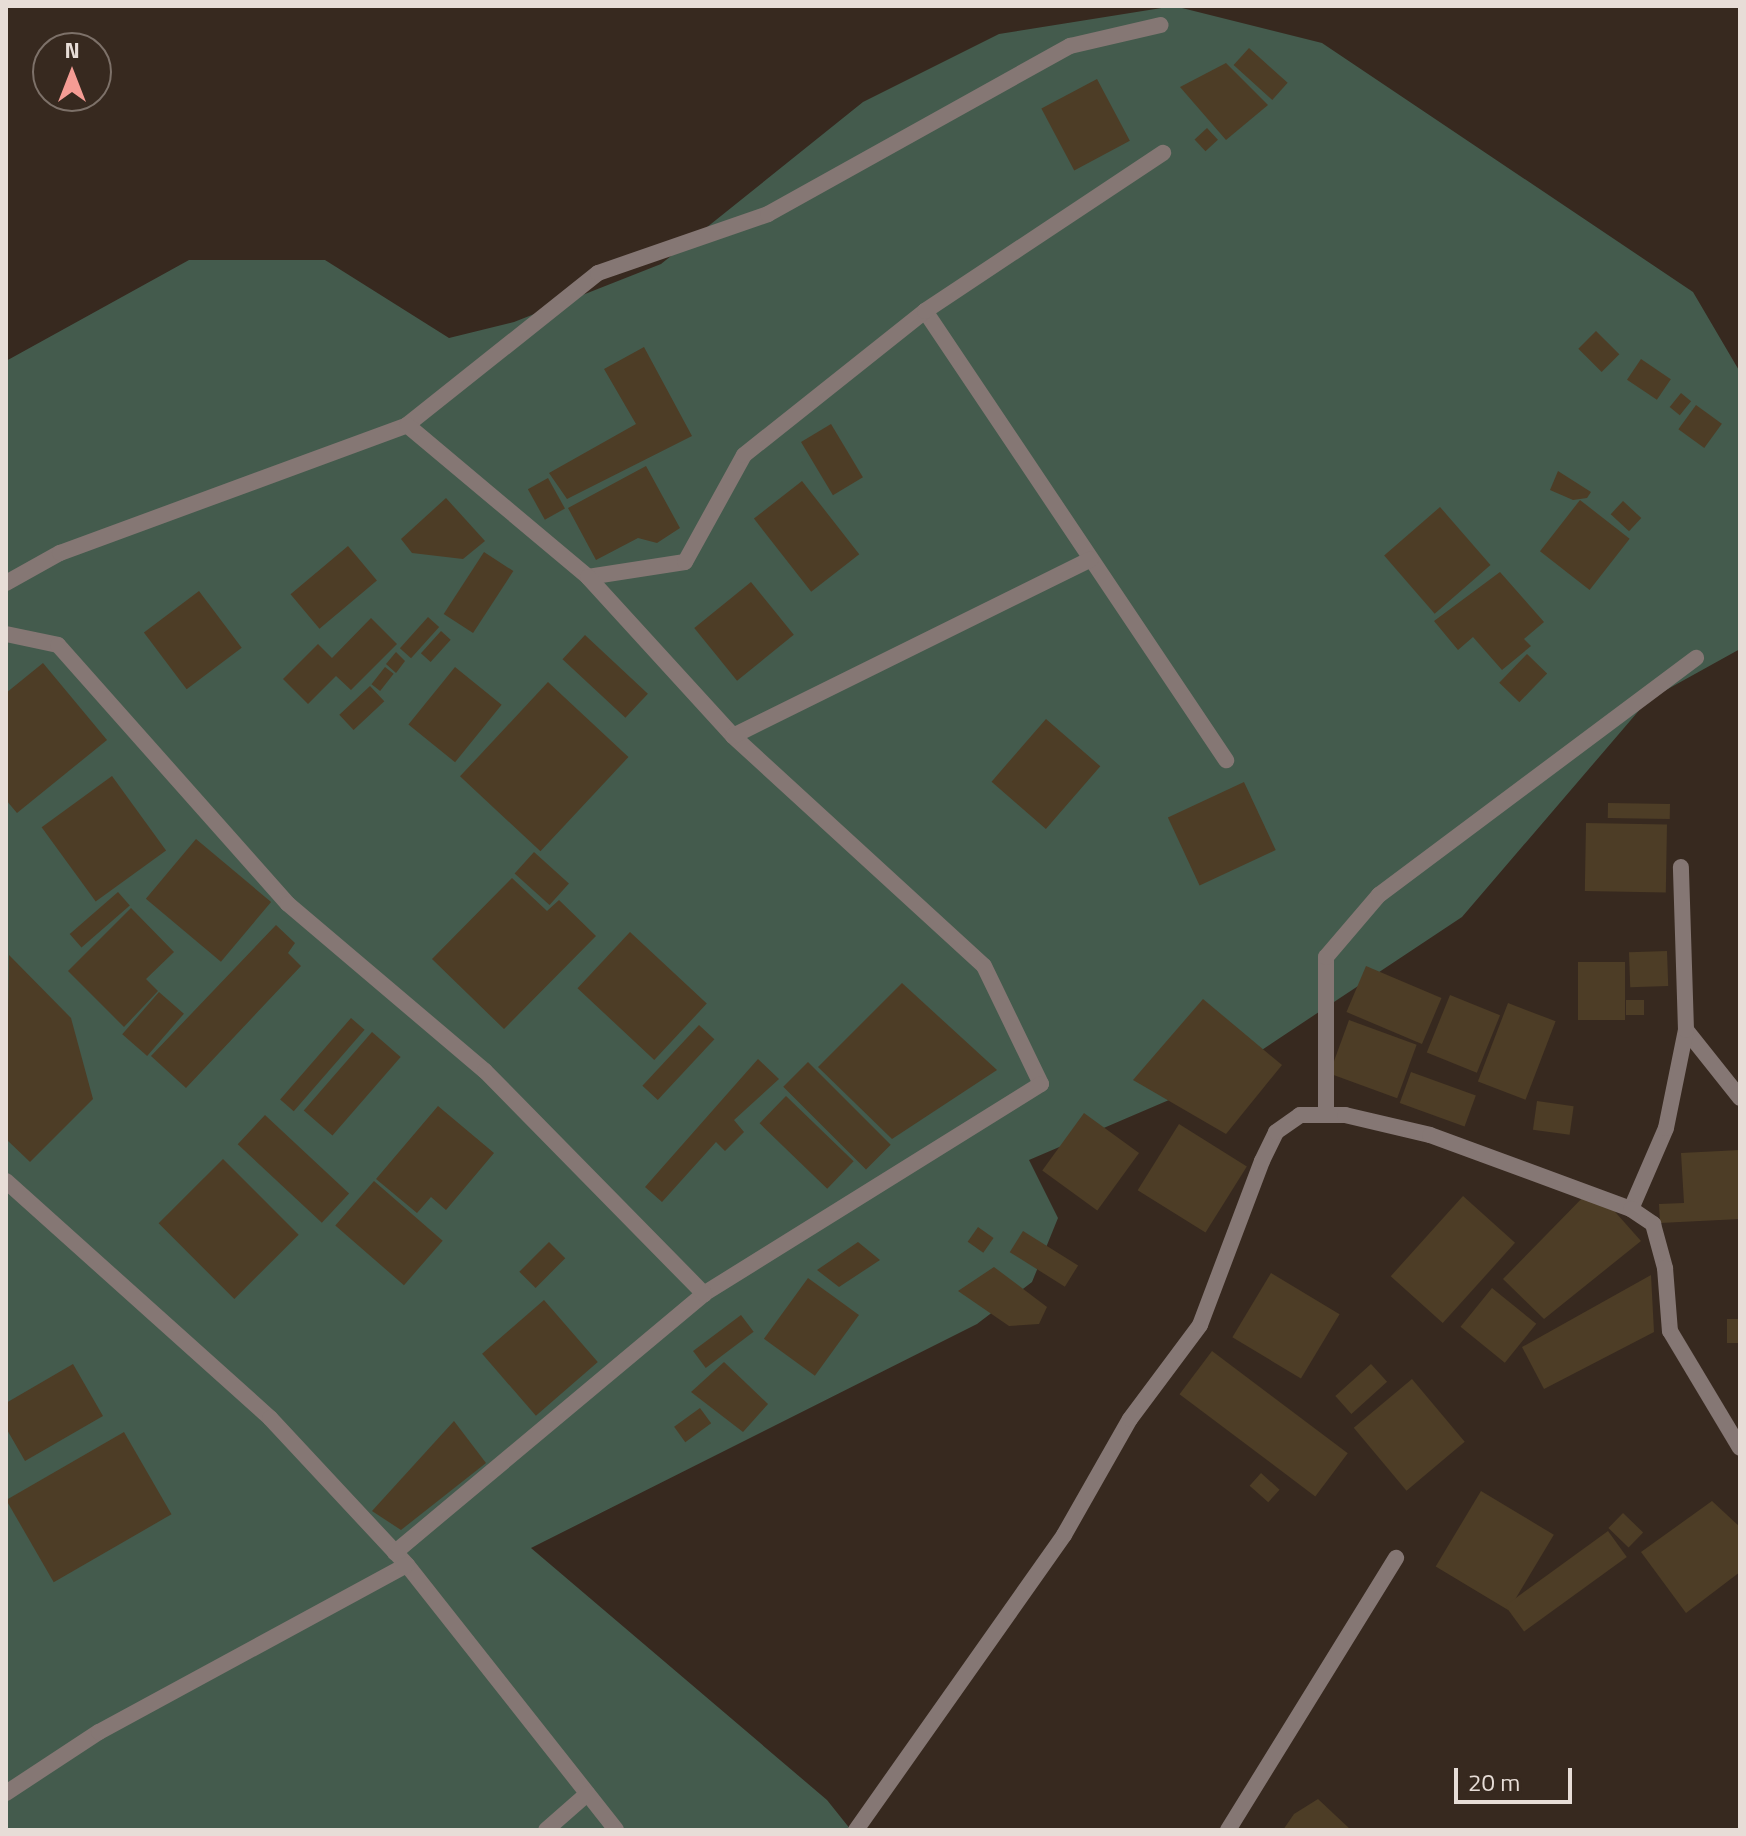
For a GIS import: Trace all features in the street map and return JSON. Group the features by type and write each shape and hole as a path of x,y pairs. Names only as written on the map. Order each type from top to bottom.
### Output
{"street":[{"path":"6,583 60,553 407,425 598,273 768,214 1070,46 1161,25"},
{"path":"588,577 685,562 744,455 925,311 1163,153"},
{"path":"925,311 1226,760"},
{"path":"395,1552 704,1294 1041,1084 984,966 733,736 588,577 407,425"},
{"path":"733,736 1091,559"},
{"path":"6,634 58,645 288,904 485,1071 704,1294"},
{"path":"1326,1115 1326,957 1379,895 1696,658"},
{"path":"1631,1209 1666,1128 1686,1030 1681,867"},
{"path":"1686,1030 1740,1098"},
{"path":"856,1830 1064,1535 1130,1419 1200,1325 1276,1132 1300,1115 1326,1115 1430,1135 1631,1209 1653,1224 1665,1268 1670,1331 1740,1448"},
{"path":"6,1181 270,1418 407,1565 616,1830"},
{"path":"1228,1830 1396,1558"},
{"path":"6,1793 99,1732 407,1565"},
{"path":"546,1830 587,1794"}],"green space":[{"path":"1174,6 1322,43 1693,292 1740,372 1740,649 1648,700 1462,917 1218,1079 1029,1160 1058,1218 1032,1282 977,1324 531,1548 827,1800 851,1830 6,1830 6,361 189,260 325,260 449,338 514,322 661,264 863,102 999,34"}],"building":[{"path":"1249,48 1288,83 1272,100 1234,65"},
{"path":"1226,63 1268,105 1226,140 1180,87"},
{"path":"1097,79 1130,141 1074,170 1041,109"},
{"path":"1207,128 1218,140 1205,151 1195,140"},
{"path":"1596,331 1619,354 1602,372 1578,349"},
{"path":"644,347 692,436 567,499 549,473 636,424 604,369"},
{"path":"1641,359 1671,379 1657,400 1627,380"},
{"path":"1681,393 1691,401 1680,415 1670,407"},
{"path":"1696,405 1722,424 1704,448 1678,429"},
{"path":"831,424 863,477 833,495 801,442"},
{"path":"646,466 680,528 657,543 638,538 596,560 568,508"},
{"path":"1558,471 1591,492 1587,498 1573,500 1550,490"},
{"path":"548,478 565,509 545,520 528,489"},
{"path":"802,481 859,554 811,592 754,519"},
{"path":"446,498 485,541 463,559 412,553 401,539"},
{"path":"1580,500 1630,539 1590,590 1540,551"},
{"path":"1623,501 1641,518 1629,531 1611,514"},
{"path":"1440,507 1491,565 1435,614 1384,556"},
{"path":"348,546 377,580 319,629 291,594"},
{"path":"484,552 513,571 473,633 444,614"},
{"path":"1500,572 1544,622 1524,639 1531,646 1502,670 1473,637 1458,650 1434,621"},
{"path":"751,582 794,635 737,681 694,628"},
{"path":"199,591 242,648 187,689 144,633"},
{"path":"428,617 439,627 411,658 400,648"},
{"path":"371,618 397,644 351,690 336,676 308,704 283,679 318,644 332,658"},
{"path":"441,631 451,640 431,662 421,653"},
{"path":"585,635 648,694 625,718 562,659"},
{"path":"396,652 405,661 396,673 386,664"},
{"path":"1527,654 1547,673 1519,702 1499,683"},
{"path":"43,663 107,740 17,813 6,800 6,693"},
{"path":"385,667 394,674 380,691 371,684"},
{"path":"455,667 502,705 455,762 408,725"},
{"path":"548,682 628,757 540,851 460,776"},
{"path":"370,686 384,701 354,730 339,715"},
{"path":"1046,719 1100,766 1046,829 992,782"},
{"path":"112,776 166,850 96,902 42,827"},
{"path":"1244,782 1276,850 1200,885 1168,817"},
{"path":"1608,803 1670,804 1670,819 1608,818"},
{"path":"1586,823 1667,824 1666,892 1585,891"},
{"path":"196,839 271,902 221,962 146,899"},
{"path":"534,852 569,883 550,905 515,874"},
{"path":"512,878 547,911 559,900 596,936 504,1029 432,959"},
{"path":"118,892 130,906 82,948 70,934"},
{"path":"131,908 174,952 146,979 158,991 124,1027 68,971"},
{"path":"276,925 295,943 288,953 301,966 186,1088 151,1056"},
{"path":"630,932 707,1004 654,1060 577,988"},
{"path":"1667,951 1668,986 1630,987 1629,952"},
{"path":"9,955 71,1018 93,1099 30,1162 6,1139"},
{"path":"1578,962 1625,962 1625,1020 1578,1020"},
{"path":"1366,966 1441,998 1422,1044 1346,1012"},
{"path":"902,983 997,1070 892,1139 818,1067"},
{"path":"159,992 184,1014 147,1056 122,1034"},
{"path":"1450,995 1500,1015 1477,1073 1427,1052"},
{"path":"1203,999 1282,1065 1226,1134 1133,1080"},
{"path":"1626,1000 1644,1000 1644,1015 1626,1015"},
{"path":"1508,1003 1556,1021 1526,1100 1478,1081"},
{"path":"351,1018 365,1030 294,1111 280,1100"},
{"path":"1349,1020 1417,1045 1397,1098 1330,1074"},
{"path":"699,1025 714,1039 658,1100 642,1086"},
{"path":"372,1032 401,1057 332,1135 304,1110"},
{"path":"758,1059 779,1079 734,1120 744,1132 725,1151 716,1142 662,1202 645,1187"},
{"path":"808,1062 891,1145 866,1169 783,1087"},
{"path":"1411,1072 1476,1096 1465,1127 1400,1103"},
{"path":"786,1096 854,1161 827,1189 760,1123"},
{"path":"1537,1101 1574,1106 1570,1135 1533,1130"},
{"path":"438,1106 494,1153 446,1210 431,1197 417,1213 376,1179"},
{"path":"1084,1113 1139,1153 1097,1210 1042,1170"},
{"path":"265,1115 349,1193 322,1223 238,1144"},
{"path":"1179,1124 1247,1166 1206,1233 1138,1190"},
{"path":"1740,1150 1740,1219 1660,1223 1659,1204 1684,1203 1681,1153"},
{"path":"223,1159 299,1235 234,1299 159,1223"},
{"path":"374,1181 443,1241 404,1285 335,1226"},
{"path":"1593,1187 1641,1241 1544,1319 1503,1279"},
{"path":"1463,1196 1515,1243 1443,1323 1391,1276"},
{"path":"978,1227 994,1238 983,1253 968,1242"},
{"path":"1023,1231 1078,1265 1065,1287 1010,1252"},
{"path":"549,1242 565,1258 536,1288 519,1272"},
{"path":"858,1242 880,1260 839,1287 817,1270"},
{"path":"994,1267 1047,1307 1039,1324 1009,1326 958,1291"},
{"path":"1271,1273 1340,1314 1301,1378 1232,1337"},
{"path":"1651,1275 1654,1332 1544,1389 1522,1347"},
{"path":"808,1278 859,1315 815,1376 764,1339"},
{"path":"1492,1288 1536,1324 1505,1363 1461,1327"},
{"path":"544,1300 598,1362 536,1416 482,1354"},
{"path":"741,1315 754,1332 706,1368 693,1351"},
{"path":"1727,1319 1740,1319 1740,1343 1727,1343"},
{"path":"1212,1351 1348,1453 1315,1496 1180,1394"},
{"path":"724,1362 768,1404 743,1432 691,1392"},
{"path":"73,1364 103,1416 25,1461 6,1428 6,1403"},
{"path":"1371,1364 1387,1382 1351,1414 1335,1396"},
{"path":"1412,1379 1465,1442 1406,1491 1354,1428"},
{"path":"700,1408 711,1423 685,1442 674,1427"},
{"path":"454,1421 486,1463 401,1530 372,1511"},
{"path":"124,1432 172,1514 54,1582 6,1500"},
{"path":"1261,1473 1280,1490 1268,1502 1250,1486"},
{"path":"1481,1491 1554,1535 1509,1610 1436,1566"},
{"path":"1712,1501 1740,1527 1740,1572 1686,1613 1641,1552"},
{"path":"1623,1513 1643,1532 1629,1548 1608,1528"},
{"path":"1608,1531 1627,1557 1524,1632 1505,1606"},
{"path":"1318,1799 1351,1830 1283,1830 1294,1814"}]}
